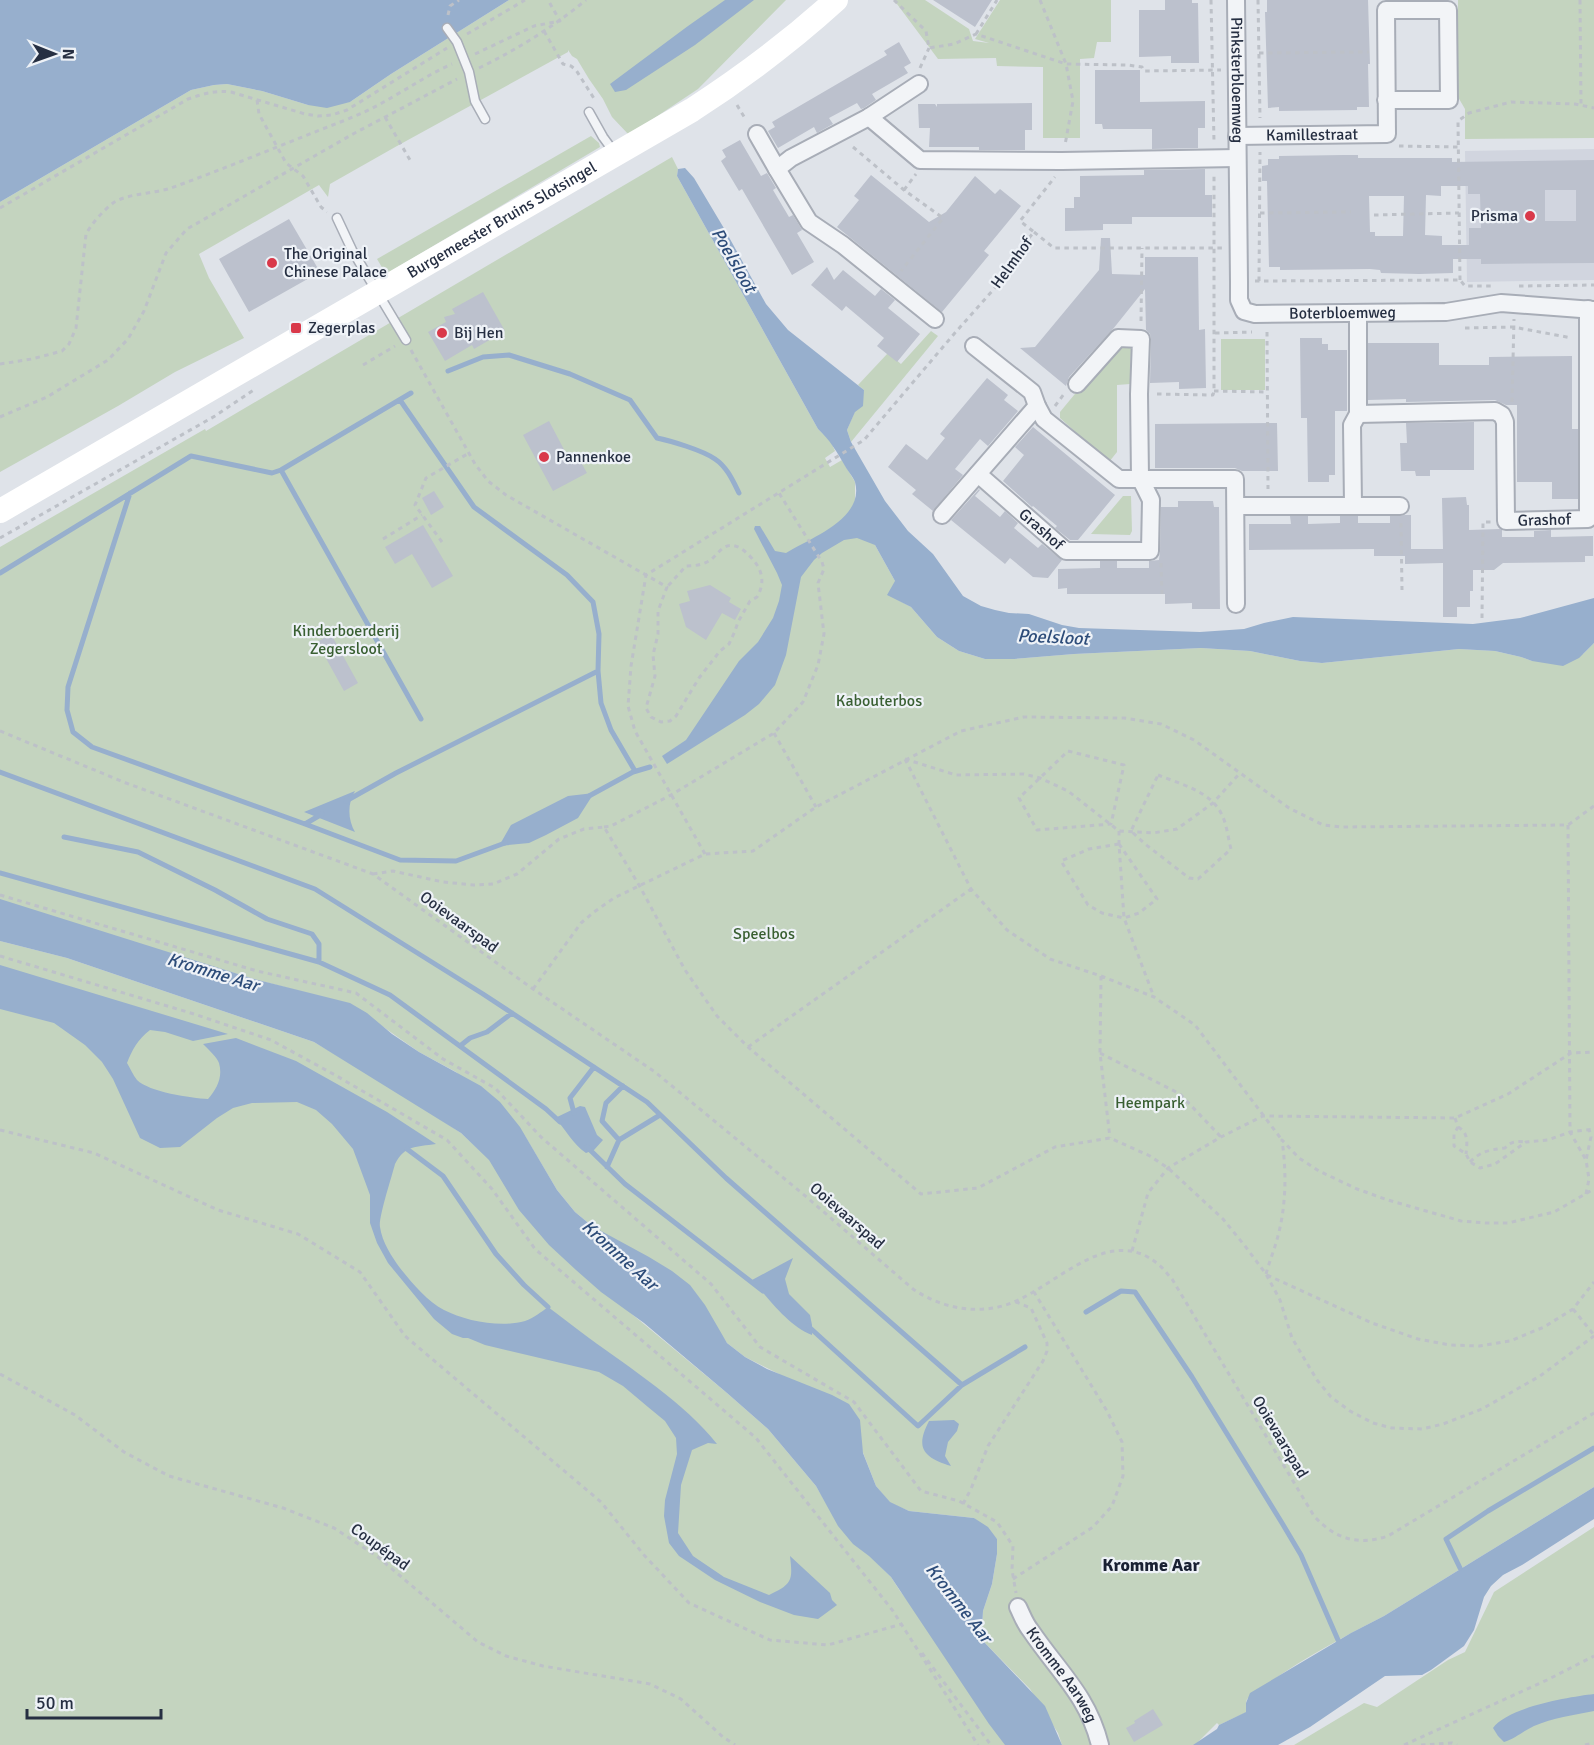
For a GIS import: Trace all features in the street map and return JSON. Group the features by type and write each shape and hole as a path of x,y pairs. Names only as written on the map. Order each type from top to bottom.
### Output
{"street":[{"name":"Burgemeester Bruins Slotsingel","path":"0,512 692,110 737,81 789,41 836,0"},
{"name":"Pinksterbloemweg","path":"1236,0 1237,158"},
{"path":"1386,100 1449,100 1448,10 1386,10 1386,100 1387,134"},
{"path":"777,169 791,158 869,117 918,84"},
{"path":"869,117 920,160 1062,161 1237,158"},
{"path":"757,134 809,222 843,245 935,319"},
{"name":"Kamillestraat","path":"1237,136 1387,134"},
{"name":"Boterbloemweg","path":"1237,158 1239,300 1244,311 1255,314 1446,312 1501,303 1591,310"},
{"name":"Grashof","path":"1502,414 1505,422 1506,521 1588,519 1591,310"},
{"path":"1353,505 1352,425 1358,414 1358,314"},
{"path":"1077,384 1119,338 1141,339 1140,478 1151,500 1150,551"},
{"path":"974,345 1032,392 1041,412 1119,479 1236,479 1236,604"},
{"path":"1358,414 1495,411 1502,414"},
{"path":"942,515 978,474 1041,412"},
{"name":"Grashof","path":"978,474 1066,551 1150,551"},
{"path":"1236,506 1400,506"},
{"name":"Kromme Aarweg","path":"1018,1606 1029,1630 1084,1701 1096,1728 1100,1745"}],"lane":[{"path":"447,28 457,42 469,72 475,101 485,119"},
{"path":"589,112 603,137 617,155"},
{"path":"337,219 352,250 406,340"}],"path":[{"path":"0,208 188,99 208,92 220,90 231,92 318,116 332,115 347,110 525,0"},
{"path":"548,0 560,21"},
{"path":"0,417 47,397 108,360 128,339 144,311 166,253 187,229 385,117 506,55 560,21 586,0"},
{"path":"894,0 926,31 929,48 954,44 976,34 997,0"},
{"path":"1040,0 1066,64 1073,101 1062,161"},
{"path":"1139,394 1213,395 1214,391 1215,247 1211,0"},
{"path":"1580,0 1581,105"},
{"path":"0,364 62,351 69,344 76,328 86,234 114,202 138,194 160,191 364,112 395,96 432,72 534,26 560,21"},
{"path":"544,32 563,64 572,66 576,70 598,105"},
{"path":"976,34 1066,64 1128,65 1142,67 1144,71 1237,70"},
{"path":"1259,53 1386,52"},
{"path":"256,100 259,114 286,163 292,170 303,176 321,207 337,219"},
{"path":"736,102 747,123 757,134"},
{"path":"1500,286 1465,286 1460,280 1458,122 1469,113 1511,102 1581,105 1594,108"},
{"path":"385,117 410,160"},
{"path":"1387,134 1399,146 1458,147"},
{"path":"853,147 904,190 943,218 891,285"},
{"name":"Helmhof","path":"646,575 864,441 1009,272 1011,259 1034,232 1020,221 1054,179 1062,161"},
{"path":"1260,213 1351,212"},
{"path":"1374,215 1459,213"},
{"path":"1034,232 1054,248 1215,247 1238,251"},
{"path":"1141,339 1142,248"},
{"path":"1239,282 1460,280"},
{"path":"1512,286 1594,285"},
{"path":"1502,414 1512,406 1514,304"},
{"path":"935,319 965,342 974,345"},
{"path":"1267,332 1268,506"},
{"path":"363,365 406,340 469,453 488,481 506,495 667,587"},
{"path":"1041,412 1077,384"},
{"path":"0,538 215,416 259,387"},
{"path":"1214,391 1267,392"},
{"path":"442,542 415,505 426,478 469,453"},
{"path":"373,874 393,871 443,882 493,884 517,874 559,839 584,829 611,826 671,795 774,733 803,702 818,665 824,634 818,583 824,569 822,562 778,493"},
{"path":"1400,506 1402,590"},
{"path":"382,539 422,515"},
{"name":"Grashof","path":"1482,618 1483,522 1506,521"},
{"path":"735,545 740,547 756,564 761,573 762,582 758,597 750,601 729,644 720,651 699,678 676,716 670,721 661,722 651,717 646,708 655,676 653,655 658,634 658,611 667,587 686,566 694,566 710,560 726,546 735,545"},
{"path":"1150,551 1161,551 1162,594"},
{"path":"646,575 631,666 628,706 635,731 705,854"},
{"path":"533,989 581,922 614,898 705,854 753,851 816,807 961,731 1024,717 1124,718 1161,724 1194,740 1289,808 1323,825 1342,827 1568,825 1594,806"},
{"name":"Ooievaarspad","path":"0,731 126,783 373,874 533,989 655,1072 803,1194 913,1289 928,1299 948,1307 967,1309 1002,1306 1016,1302 1092,1257 1107,1251 1132,1251 1149,1258 1172,1279 1314,1516 1330,1532 1351,1540 1375,1540 1388,1536 1594,1413"},
{"path":"774,733 816,807"},
{"path":"1068,751 1124,765 1111,825 1037,830 1019,798 1068,751"},
{"path":"905,759 956,775 1024,774 1040,778 1068,791 1119,831 1153,832 1177,829 1213,803 1240,773"},
{"path":"905,759 971,889 1007,930 1050,958 1154,997 1195,1025 1282,1140 1299,1158 1319,1172 1388,1200 1461,1221 1485,1223 1508,1223 1554,1212 1594,1190"},
{"path":"1158,775 1197,790 1213,803 1222,815 1231,849 1198,879 1189,878 1131,831 1158,775"},
{"path":"1568,825 1570,1132 1589,1170 1586,1194"},
{"path":"604,827 639,885 685,970 717,1016 748,1047 921,1194 978,1188 1055,1147 1110,1138 1150,1156 1168,1168 1222,1219 1266,1274 1280,1300 1292,1338 1317,1380 1331,1397 1350,1412 1373,1423 1392,1428 1422,1429 1443,1424 1482,1409 1540,1376 1594,1335 1573,1309"},
{"path":"1119,831 1124,918 1154,997"},
{"path":"1119,844 1157,899 1139,913 1124,918 1102,913 1088,904 1061,861 1089,849 1119,844"},
{"path":"748,1047 971,889"},
{"path":"0,895 257,971 356,993 443,1059 495,1088 542,1137 711,1284 760,1347 854,1402 921,1491 963,1504 996,1522 1013,1546 1013,1579 1093,1527 1112,1506 1123,1476 1122,1442 1107,1411 1034,1292"},
{"path":"0,956 194,1014 271,1040 447,1140 492,1189 535,1249 756,1438 893,1611 978,1745"},
{"path":"1101,976 1100,1053 1110,1138"},
{"path":"1132,1251 1148,1193 1168,1168 1263,1116 1455,1118 1508,1094 1571,1053 1594,1052"},
{"path":"1100,1053 1180,1094 1221,1137"},
{"path":"1455,1118 1458,1127 1464,1131 1467,1138 1466,1154"},
{"path":"1458,1127 1454,1134 1454,1146 1466,1154 1470,1162 1480,1168 1495,1164 1526,1142"},
{"path":"1470,1162 1478,1154 1505,1148 1516,1141 1548,1140 1570,1132 1592,1129 1586,1160"},
{"path":"0,1130 94,1153 218,1210 298,1234 360,1272 405,1336 601,1502 689,1603 770,1640 828,1645 902,1624"},
{"path":"1266,1274 1283,1214 1286,1182 1282,1140"},
{"path":"1505,1148 1508,1154"},
{"path":"1266,1274 1372,1323 1418,1339 1450,1345 1479,1346 1510,1341 1544,1327 1573,1309 1594,1282"},
{"path":"963,1504 988,1446 1043,1362 1047,1351 1047,1343 1031,1308 1016,1302"},
{"name":"Coupépad","path":"0,1374 75,1415 124,1452 169,1476 283,1508 334,1528 378,1557 478,1642 506,1656 543,1666 651,1684 681,1699 735,1745"},
{"path":"905,1629 991,1745"},
{"path":"1404,1745 1594,1656"},
{"path":"1421,1745 1452,1743 1457,1745"},
{"path":"1585,1745 1594,1743"}],"shaded area":[{"name":"Prisma","path":"1594,149 1594,280 1467,282 1465,151"}],"green space":[{"path":"509,0 786,0 698,89 629,135 612,117 577,59 568,50 330,184 328,197 319,185 199,254 209,278 244,338 175,372 0,472 0,202 191,90 227,84 262,91 308,105 350,102"},
{"path":"894,0 925,0 969,29 973,41 989,43 975,39 1000,0 1111,0 1111,42 1097,42 1094,58 1080,59 1080,138 1043,138 1043,67 997,66 996,58 938,59"},
{"path":"1458,0 1594,0 1594,138 1465,139 1465,109 1458,97"},
{"path":"591,136 600,147 386,274 377,259"},
{"name":"Heempark","path":"672,157 678,169 677,176 818,429 830,440 835,451 825,458 830,467 842,460 855,482 855,501 895,581 898,600 911,607 937,637 959,651 985,659 1014,659 1201,648 1250,651 1322,663 1459,649 1495,651 1532,661 1583,654 1594,643 1594,1487 1384,1616 1280,1675 1247,1699 1247,1712 1219,1725 1217,1723 1195,1745 1062,1745 1058,1733 1030,1689 985,1643 982,1628 983,1611 992,1584 997,1539 974,1518 909,1511 890,1503 876,1486 862,1450 779,1374 745,1357 727,1343 720,1333 616,1240 592,1226 575,1212 557,1190 525,1136 456,1072 419,1052 352,1005 254,979 0,901 0,547 205,429 206,431"},
{"path":"931,331 938,336 851,442 847,430 864,390 858,385 888,353 901,364"},
{"path":"1221,339 1265,339 1265,390 1221,390"},
{"path":"1113,348 1131,348 1130,384 1117,385 1117,452 1109,462 1060,418 1060,412"},
{"path":"1123,496 1131,496 1132,531 1130,535 1091,534"},
{"path":"0,941 67,958 314,1042 396,1090 461,1133 493,1160 633,1315 768,1429 816,1486 830,1510 891,1577 1020,1745 0,1745"},
{"path":"1594,1527 1594,1745 1294,1745 1364,1703 1377,1707 1448,1660 1465,1652 1494,1592"}],"water":[{"path":"0,0 509,0 350,102 327,108 227,84 191,90 0,202"},
{"path":"725,0 754,0 695,45 626,90 615,92 610,84"},
{"name":"Poelsloot","path":"685,168 694,178 725,230 766,304 788,330 864,390 863,406 855,412 847,430 851,442 885,501 908,531 933,554 963,596 981,606 1009,613 1029,614 1079,628 1200,632 1244,629 1293,617 1473,624 1520,618 1594,598 1594,643 1579,658 1563,666 1495,651 1459,649 1322,663 1250,651 1201,648 985,659 959,651 937,637 911,607 887,595 895,581 875,545 857,538 844,540 822,553 801,577 786,655 775,685 759,704 745,715 667,764 662,756 686,740 739,661 758,642 773,618 782,585 754,529 755,526 760,526 775,551 786,553 821,534 844,517 852,507 856,495 853,478 833,446 818,429 677,176 678,169"},
{"path":"355,791 349,812 355,832 304,812"},
{"path":"594,793 578,818 529,843 499,846 511,825 568,796"},
{"path":"0,899 254,979 350,1003 419,1052 481,1086 500,1102 520,1127 557,1190 575,1212 592,1226 649,1257 690,1285 705,1305 727,1343 745,1357 767,1369 849,1404 860,1420 863,1453 876,1486 890,1502 909,1511 974,1518 988,1527 997,1539 997,1554 992,1584 983,1611 982,1628 985,1643 1045,1706 1062,1745 1005,1745 891,1577 853,1544 838,1526 816,1486 768,1429 644,1323 601,1292 549,1245 519,1210 489,1160 461,1133 314,1042 67,958 0,941"},
{"path":"0,965 228,1034 193,1041 150,1030 136,1045 127,1063 137,1080 151,1088 181,1096 208,1099 218,1082 220,1068 216,1058 203,1044 236,1038 296,1061 387,1112 436,1144 412,1148 399,1158 395,1164 381,1215 380,1227 385,1244 410,1280 426,1297 444,1310 473,1320 515,1323 525,1321 548,1307 657,1387 690,1415 717,1444 708,1443 692,1450 681,1485 678,1533 693,1556 724,1577 769,1595 789,1581 790,1556 830,1593 837,1605 818,1619 794,1615 760,1602 715,1580 679,1556 669,1543 664,1516 665,1500 677,1454 676,1438 665,1421 623,1386 599,1372 463,1338 452,1334 434,1319 388,1263 377,1243 370,1223 370,1195 353,1149 332,1124 316,1110 297,1102 252,1103 233,1108 180,1147 160,1148 140,1138 113,1079 102,1062 85,1045 54,1023 0,1009"},
{"path":"580,1106 585,1107 597,1135 603,1140 594,1150 586,1153 555,1118"},
{"path":"793,1258 785,1279 789,1294 810,1315 812,1335 787,1319 752,1280"},
{"path":"954,1420 959,1424 957,1431 948,1442 945,1456 951,1466 928,1455 922,1445 929,1421"},
{"path":"1594,1487 1594,1519 1503,1575 1491,1586 1484,1597 1474,1630 1464,1646 1431,1670 1422,1675 1385,1676 1310,1727 1278,1745 1193,1745 1217,1729 1219,1725 1246,1712 1246,1703 1250,1693 1384,1616"},
{"path":"1594,1694 1594,1711 1541,1723 1508,1741 1504,1742 1493,1728 1512,1714 1525,1709"}],"building":[{"path":"933,0 992,0 975,27"},
{"path":"1165,0 1192,0 1192,3 1198,3 1199,63 1171,63 1171,56 1139,57 1139,10 1165,10"},
{"path":"1267,0 1368,0 1369,107 1357,107 1357,110 1279,111 1279,107 1268,108 1265,12 1267,12"},
{"path":"899,42 911,63 904,67 908,73 872,94 876,100 864,108 861,109 857,103 829,118 833,124 817,133 814,127 778,148 768,131 775,127 772,122 887,55 884,51"},
{"path":"1095,70 1140,70 1140,102 1205,101 1205,128 1198,128 1198,148 1152,149 1152,129 1103,129 1102,124 1095,124"},
{"path":"1032,103 1032,130 1025,130 1025,150 929,147 930,128 919,128 918,104 935,104 937,107 937,104"},
{"path":"740,140 761,176 767,173 776,188 773,190 789,217 793,215 802,230 797,233 814,262 792,275 742,189 739,191 721,161 726,157 722,150"},
{"path":"1358,155 1358,158 1452,158 1452,162 1594,160 1594,263 1481,264 1481,259 1453,259 1453,273 1419,274 1381,273 1380,270 1370,269 1280,270 1280,267 1269,267 1267,181 1262,181 1262,166 1268,165 1268,159 1279,159 1279,156","holes":["1441,186 1468,186 1468,194 1480,194 1481,228 1469,228 1469,245 1442,245 1442,236 1425,235 1426,195 1441,196","1545,190 1576,190 1576,221 1545,221","1369,196 1404,196 1403,236 1375,236 1375,232 1370,232"]},
{"path":"1205,169 1205,195 1212,195 1212,217 1132,217 1132,224 1103,224 1103,230 1065,231 1065,208 1074,208 1074,197 1080,197 1080,176 1144,175 1144,170"},
{"path":"871,175 929,222 946,212 975,176 995,194 1000,189 1021,206 984,251 989,255 942,312 837,227 859,200 854,196"},
{"path":"289,219 320,272 249,312 219,259"},
{"path":"1101,238 1110,238 1112,274 1145,275 1145,257 1198,257 1199,330 1205,329 1206,388 1179,389 1179,382 1150,383 1151,339 1146,330 1145,289 1113,329 1069,377 1066,386 1020,348 1035,347 1099,270"},
{"path":"827,267 834,280 843,270 875,296 881,289 895,300 888,308 920,334 897,362 877,346 884,338 846,306 842,311 811,285"},
{"path":"483,292 505,331 474,349 472,345 445,361 428,332 446,322 444,317 455,314 452,309"},
{"path":"1300,338 1322,338 1322,344 1328,344 1328,350 1347,350 1347,411 1335,411 1335,475 1329,475 1329,482 1308,482 1307,418 1301,418"},
{"path":"1368,343 1439,343 1439,365 1489,365 1489,357 1572,356 1572,429 1578,429 1578,499 1552,499 1552,482 1517,482 1517,405 1506,405 1495,400 1406,402 1406,399 1368,400"},
{"path":"987,378 1008,395 1004,400 1018,411 988,446 980,439 955,469 963,475 933,511 912,494 916,490 888,467 906,444 927,460 945,438 940,434"},
{"path":"549,421 569,459 577,455 587,473 553,491 523,435"},
{"path":"1474,422 1474,470 1430,470 1430,476 1416,476 1415,471 1401,471 1400,443 1407,443 1406,423"},
{"path":"1277,423 1278,471 1242,471 1235,468 1155,468 1155,424"},
{"path":"1033,427 1115,495 1078,540 1070,540 1055,528 1057,526 1003,481 1024,455 1015,447"},
{"path":"979,489 975,496 1000,517 1005,511 1018,523 1014,528 1038,548 1042,544 1062,560 1048,578 1033,577 1010,558 1005,564 951,520"},
{"path":"434,491 444,507 431,515 422,498"},
{"path":"1466,497 1467,505 1469,505 1469,530 1500,529 1502,537 1534,537 1534,531 1551,530 1551,537 1593,536 1593,556 1585,556 1585,562 1503,563 1494,570 1473,570 1470,607 1457,607 1457,617 1443,617 1443,563 1405,564 1405,556 1374,556 1374,549 1249,550 1249,524 1291,524 1290,516 1308,516 1308,524 1340,523 1340,516 1358,516 1358,523 1390,523 1390,516 1406,515 1411,515 1411,549 1443,549 1442,498"},
{"path":"1178,501 1213,501 1214,507 1219,507 1220,609 1192,609 1192,603 1165,604 1165,594 1067,594 1067,588 1058,589 1058,569 1100,568 1100,561 1117,561 1117,568 1149,568 1149,561 1159,560 1161,507 1178,507"},
{"path":"423,525 453,576 432,588 412,554 395,564 385,547"},
{"path":"710,585 731,598 729,602 741,609 735,620 722,613 706,640 686,627 679,604 690,601 687,591"},
{"path":"331,634 358,683 344,691 317,642"},
{"path":"1153,1709 1163,1725 1134,1742 1126,1728"}],"waterway":[{"path":"448,371 483,357 509,355 570,374 630,400 657,438 695,449 715,459 726,470 739,493"},
{"path":"0,573 191,456 272,473 281,470 411,393"},
{"path":"400,400 474,507 567,575 593,602 599,634 598,671 601,703 611,730 635,771"},
{"path":"281,470 421,719"},
{"path":"130,493 68,687 67,710 73,732 92,747 305,824"},
{"path":"346,801 396,773 598,671"},
{"path":"589,796 633,772 650,767"},
{"path":"0,772 315,889 483,994 647,1102 726,1178 962,1385 1025,1347"},
{"path":"322,814 305,824 400,860 456,861 505,843"},
{"path":"64,837 138,852 267,919 312,934 319,944 319,962"},
{"path":"0,873 319,962 390,995 546,1109 560,1122"},
{"path":"460,1046 470,1038 487,1032 512,1013"},
{"path":"574,1113 570,1098 594,1067"},
{"path":"619,1140 602,1121 606,1103 623,1086"},
{"path":"607,1167 619,1140 660,1115"},
{"path":"587,1147 625,1184 763,1291"},
{"path":"407,1149 443,1176 496,1254 548,1307"},
{"path":"1086,1312 1121,1291 1135,1292 1192,1377 1301,1555 1338,1640"},
{"path":"808,1326 918,1426 962,1385"},
{"path":"1460,1568 1446,1539 1488,1511 1594,1448"}],"place":[{"name":"Prisma","path":"1530,216"},
{"name":"The Original Chinese Palace","path":"272,263"},
{"name":"Zegerplas","path":"296,328"},
{"name":"Bij Hen","path":"442,333"},
{"name":"Pannenkoe","path":"544,457"}],"district":[{"name":"Kromme Aar","path":"1151,1565"}],"park label":[{"name":"Kinderboerderij Zegersloot","path":"346,640"},
{"name":"Kabouterbos","path":"879,701"},
{"name":"Speelbos","path":"764,934"}]}
